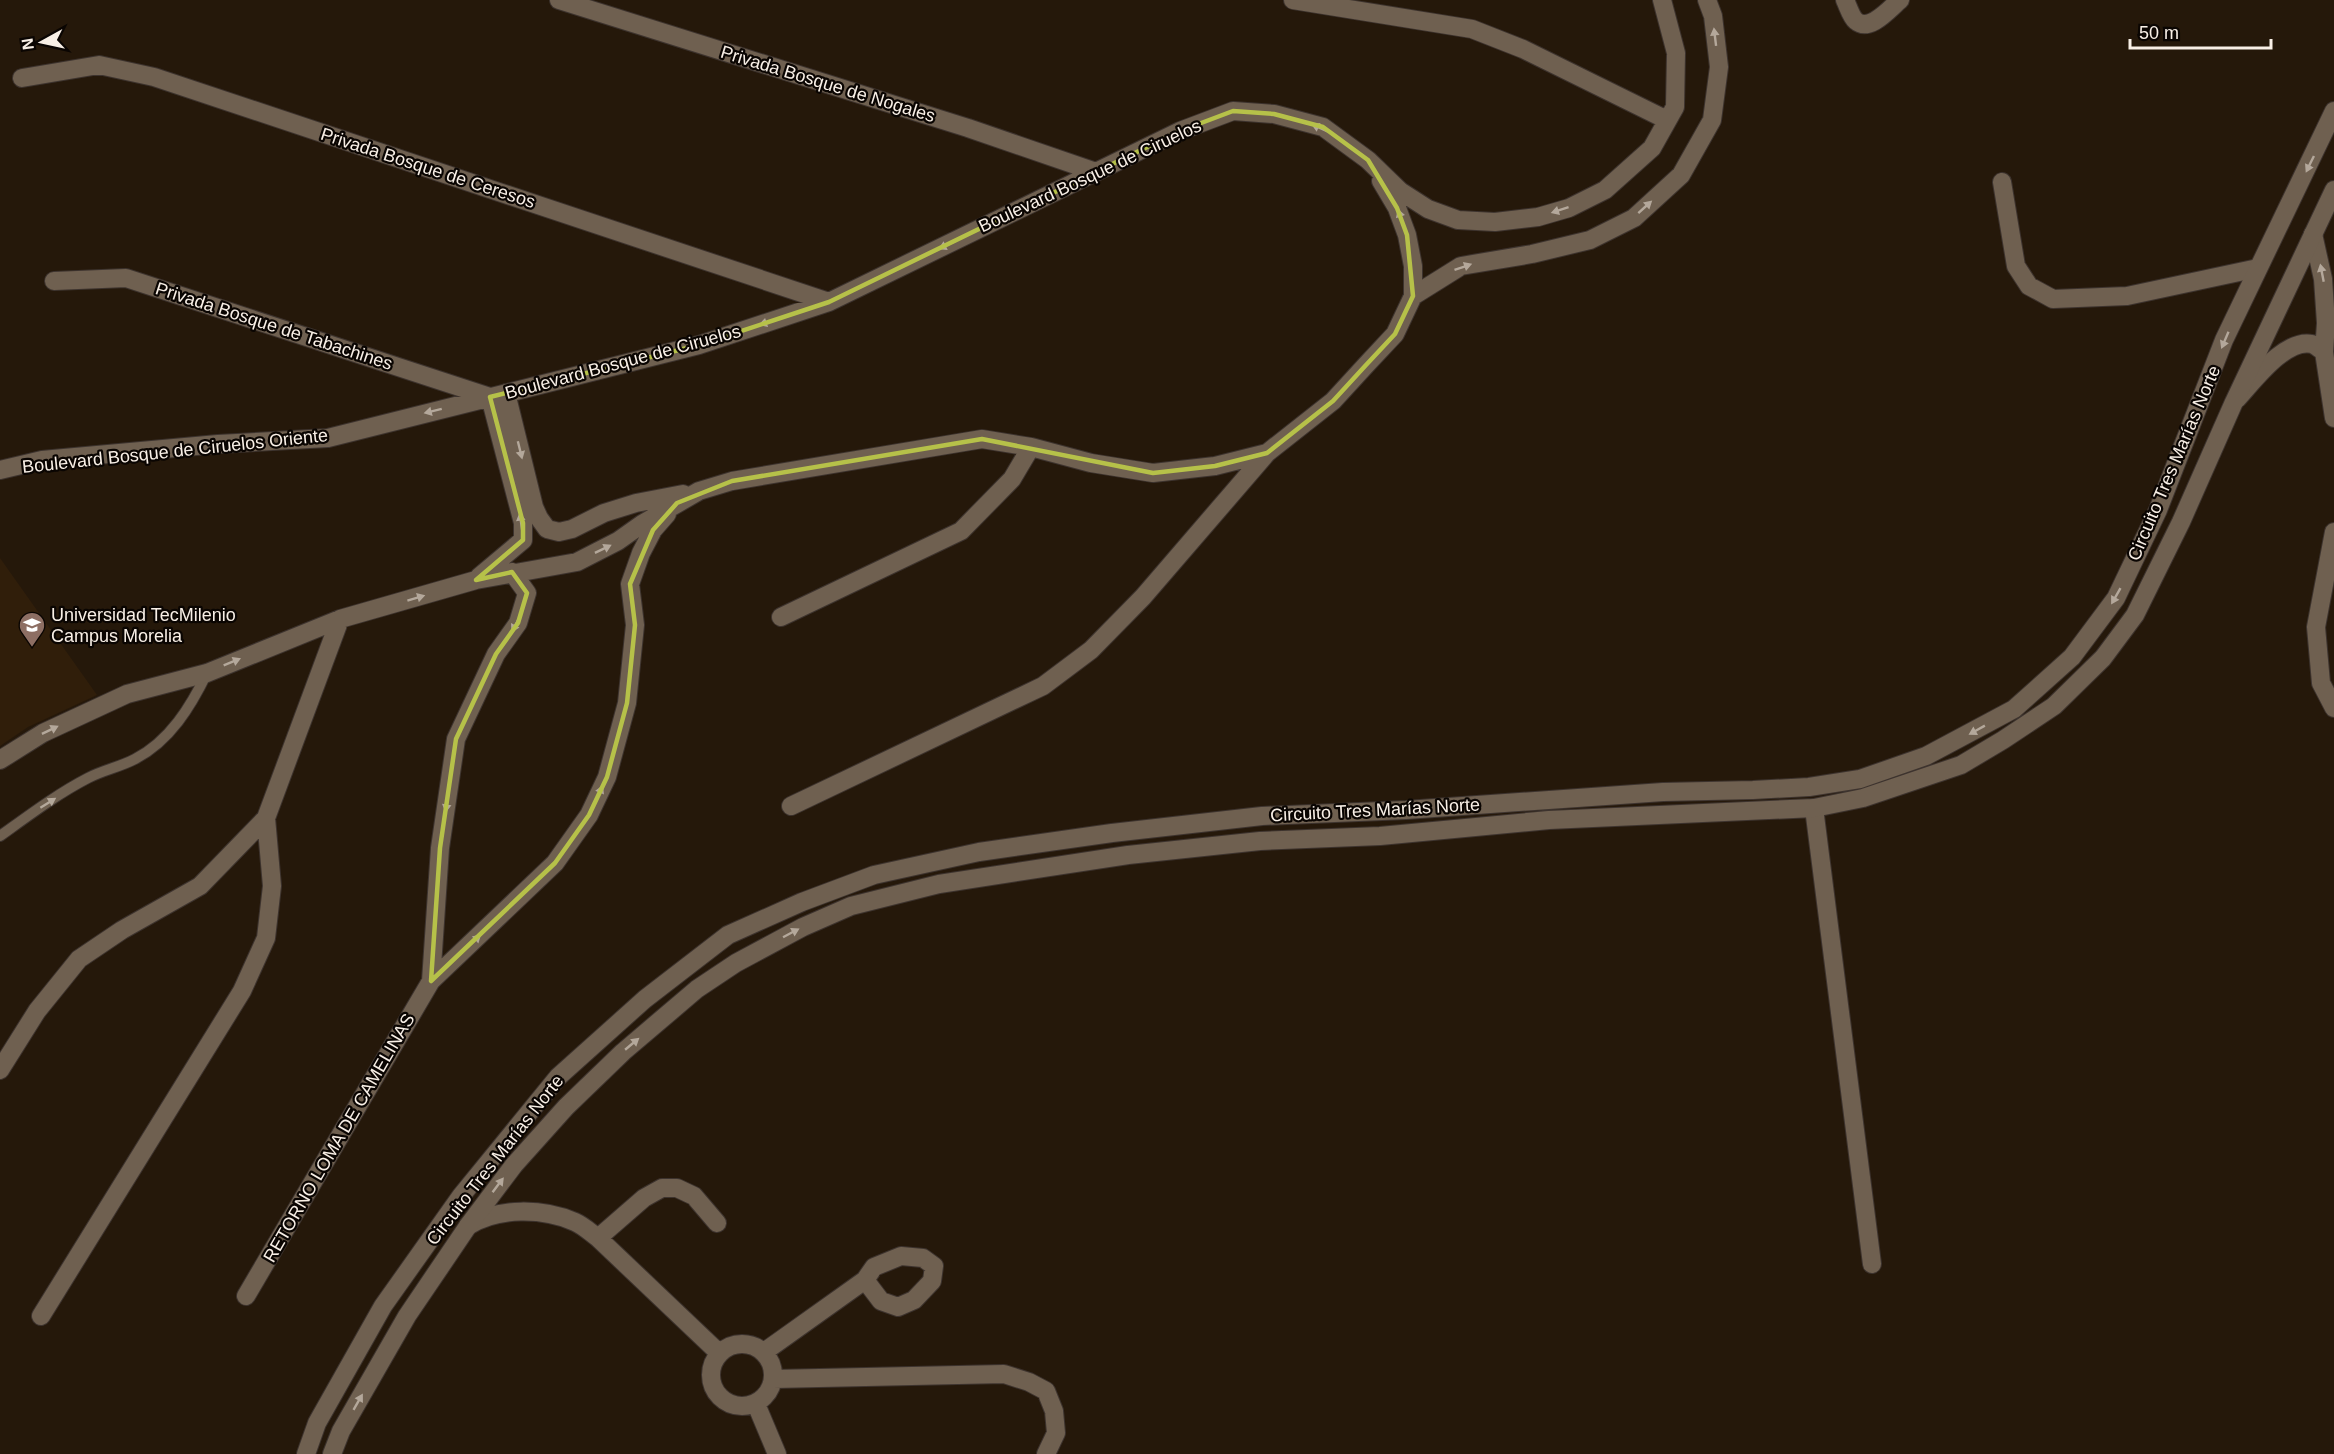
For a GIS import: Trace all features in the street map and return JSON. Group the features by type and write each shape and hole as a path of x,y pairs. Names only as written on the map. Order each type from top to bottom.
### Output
{"street":[{"name":"Privada Bosque de Nogales","path":"558,0 968,128 1096,172"},
{"path":"1293,0 1472,29 1522,49 1667,120"},
{"name":"Boulevard Bosque de Ciruelos","path":"498,395 699,345 829,302 1180,131 1233,111 1274,114 1323,128 1368,160 1400,191 1428,209 1458,220 1495,222 1538,217 1569,208 1605,190 1652,148 1675,107 1676,53 1662,0"},
{"path":"1413,296 1461,266 1532,254 1590,240 1634,218 1681,175 1712,120 1719,67 1713,16 1707,0"},
{"path":"1845,0 1855,21 1862,25 1871,24 1900,0"},
{"name":"Privada Bosque de Ceresos","path":"22,78 99,65 154,77 829,302"},
{"name":"Circuito Tres Marías Norte","path":"306,1454 317,1423 383,1306 461,1196 558,1077 645,999 728,935 802,902 874,875 979,852 1112,833 1262,816 1406,810 1663,792 1809,787 1860,779 1926,756 2014,709 2072,657 2116,598 2158,510 2224,340 2334,111"},
{"path":"791,806 1032,691 1091,650 1143,597 1267,453 1333,401 1395,334 1413,296 1413,266 1407,235 1397,208 1368,160"},
{"path":"2002,182 2016,266 2029,286 2053,299 2127,296 2258,268"},
{"name":"Circuito Tres Marías Norte","path":"332,1454 341,1431 407,1316 468,1226 521,1157 566,1107 623,1052 698,989 736,963 803,927 851,906 939,884 1128,855 1260,841 1380,836 1549,820 1814,808 1863,798 1961,765 2054,706 2103,658 2135,615 2181,522 2234,402 2334,190"},
{"path":"2313,234 2323,279 2326,323 2324,352 2334,418"},
{"name":"Privada Bosque de Tabachines","path":"54,281 126,278 498,395"},
{"path":"2234,402 2280,354 2297,345 2312,344 2324,352"},
{"path":"498,395 538,518 547,530 559,532 572,529 604,513 636,503 699,491 732,481 982,439 1031,447 1091,463 1153,472 1215,466 1267,453"},
{"path":"476,580 523,540 523,523 498,395"},
{"name":"Boulevard Bosque de Ciruelos Oriente","path":"0,470 42,460 218,444 328,438 498,395"},
{"path":"781,617 961,531 1012,479 1031,447"},
{"path":"0,760 43,733 127,694 207,673 340,619 476,580 577,562 618,541 642,524 699,491"},
{"path":"431,981 555,863 589,815 607,777 627,703 635,625 630,584 641,553 653,530 677,503"},
{"path":"2334,532 2316,627 2321,683 2334,708"},
{"path":"431,981 440,848 456,740 495,654 518,623 527,593 512,572"},
{"path":"0,1070 37,1011 79,959 122,930 200,886 266,818 340,619"},
{"path":"1955,742 1961,765"},
{"path":"1814,808 1872,1264"},
{"path":"1260,841 1262,816"},
{"path":"41,1316 247,980 266,938 272,886 266,818"},
{"name":"RETORNO LOMA DE CAMELINAS","path":"246,1296 431,981"},
{"path":"598,1238 644,1198 662,1188 677,1188 694,1196 717,1223"},
{"path":"468,1226 482,1217 517,1212 551,1214 577,1223 598,1238 719,1353"},
{"path":"764,1352 865,1280"},
{"path":"735,1344 751,1345 764,1352 774,1370 768,1395 756,1404 745,1407 732,1405 718,1395 712,1386 711,1375 712,1365 719,1353 735,1344"},
{"path":"773,1379 1004,1374 1029,1382 1046,1391 1054,1411 1056,1433 1046,1454"},
{"path":"756,1404 777,1454"},
{"path":"317,1423 341,1431"}],"lane":[{"path":"0,836 40,807 90,777 138,758 162,740 190,706 207,673"}],"highlighted area":[{"path":"1233,111 1274,114 1323,127 1368,160 1397,208 1407,235 1413,296 1395,334 1333,401 1267,453 1215,466 1153,473 982,439 732,481 677,503 653,530 630,584 635,625 627,703 607,777 589,815 555,863 431,981 440,848 456,739 496,654 518,623 527,593 512,572 476,580 523,540 523,523 490,397 699,345 829,302 1180,131"}],"shaded area":[{"name":"Universidad TecMilenio Campus Morelia","path":"0,558 97,695 28,727 0,746"}],"place":[{"name":"Universidad TecMilenio Campus Morelia","path":"32,648"}]}
